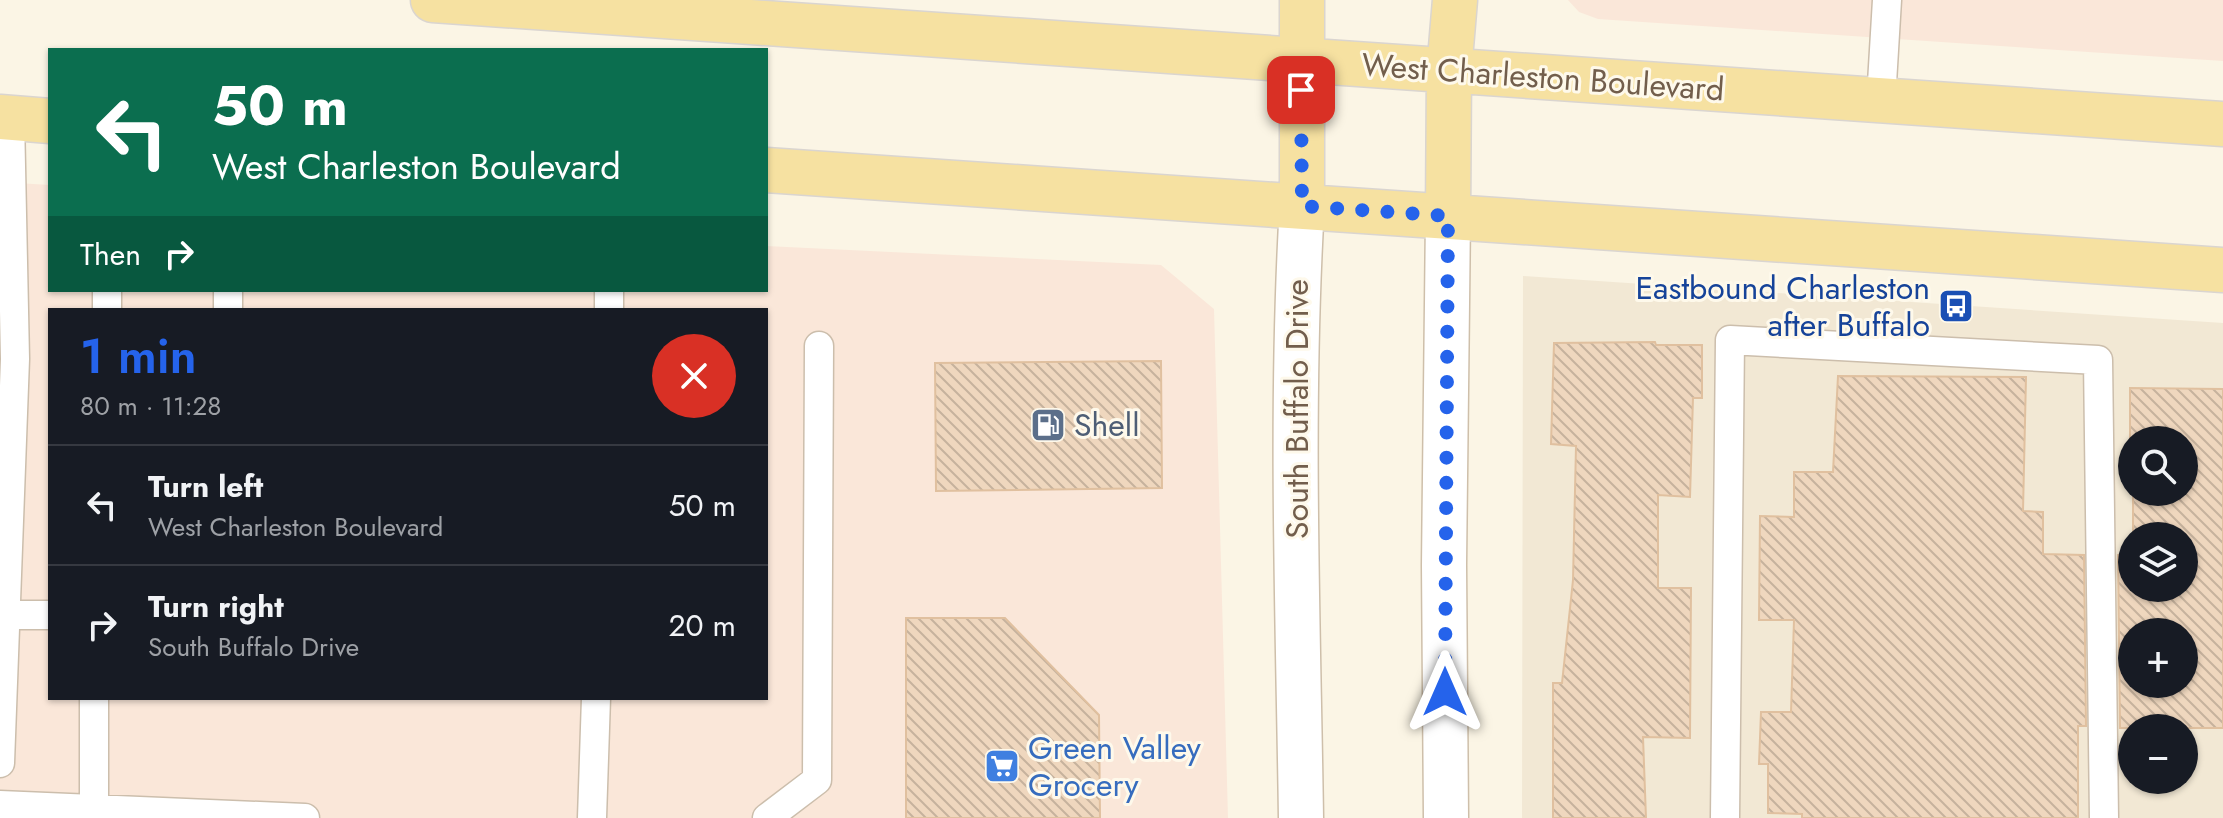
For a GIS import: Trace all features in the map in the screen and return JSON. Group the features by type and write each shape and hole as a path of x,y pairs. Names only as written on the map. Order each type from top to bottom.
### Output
{"main road":[{"name":"West Charleston Boulevard","path":"433,0 2223,124"},
{"name":"South Buffalo Drive","path":"1301,818 1297,279 1302,206 1302,0"},
{"path":"1446,818 1444,565 1449,71 1455,0"},
{"path":"768,170 2223,270"}],"lane":[{"path":"1881,100 1887,0"},
{"path":"0,763 15,359 20,118"},
{"path":"1725,818 1730,340 2098,360 2104,818"},
{"path":"798,818 817,780 819,346"},
{"path":"7,615 48,615"},
{"path":"94,700 94,808"},
{"path":"592,818 596,700"},
{"path":"767,818 817,780"},
{"path":"0,805 305,818"}],"shaded area":[{"path":"1568,0 2223,0 2223,61 1598,19 1579,12"},
{"path":"0,182 48,185 48,292 768,292 768,246 1161,265 1214,309 1228,818 0,818"},
{"path":"1523,276 2223,323 2223,818 1522,818"}],"building":[{"path":"1655,342 1656,345 1702,345 1702,398 1693,398 1690,497 1658,495 1658,588 1691,588 1690,738 1643,737 1646,818 1553,818 1553,683 1562,683 1573,580 1576,446 1551,444 1554,343"},
{"name":"Shell","path":"1161,361 1162,488 936,491 935,363"},
{"path":"1838,376 2026,377 2023,511 2043,512 2043,554 2084,555 2086,726 2078,726 2078,818 1802,818 1802,814 1768,813 1768,764 1759,764 1761,712 1791,712 1794,620 1759,620 1760,516 1794,517 1794,472 1833,472"},
{"path":"2130,388 2223,389 2223,728 2198,728 2198,714 2120,714 2120,698 2198,698 2198,618 2119,618 2119,602 2198,602 2198,522 2133,522 2133,506 2198,506 2198,426 2130,426"},
{"name":"Green Valley Grocery","path":"906,618 1005,618 1099,715 1100,818 906,818"}],"place":[{"name":"Eastbound Charleston after Buffalo","path":"1956,306"},
{"name":"Shell","path":"1048,425"},
{"name":"Green Valley Grocery","path":"1002,766"}],"route":[{"path":"1301,90 1302,206 1448,216 1445,692"}]}
